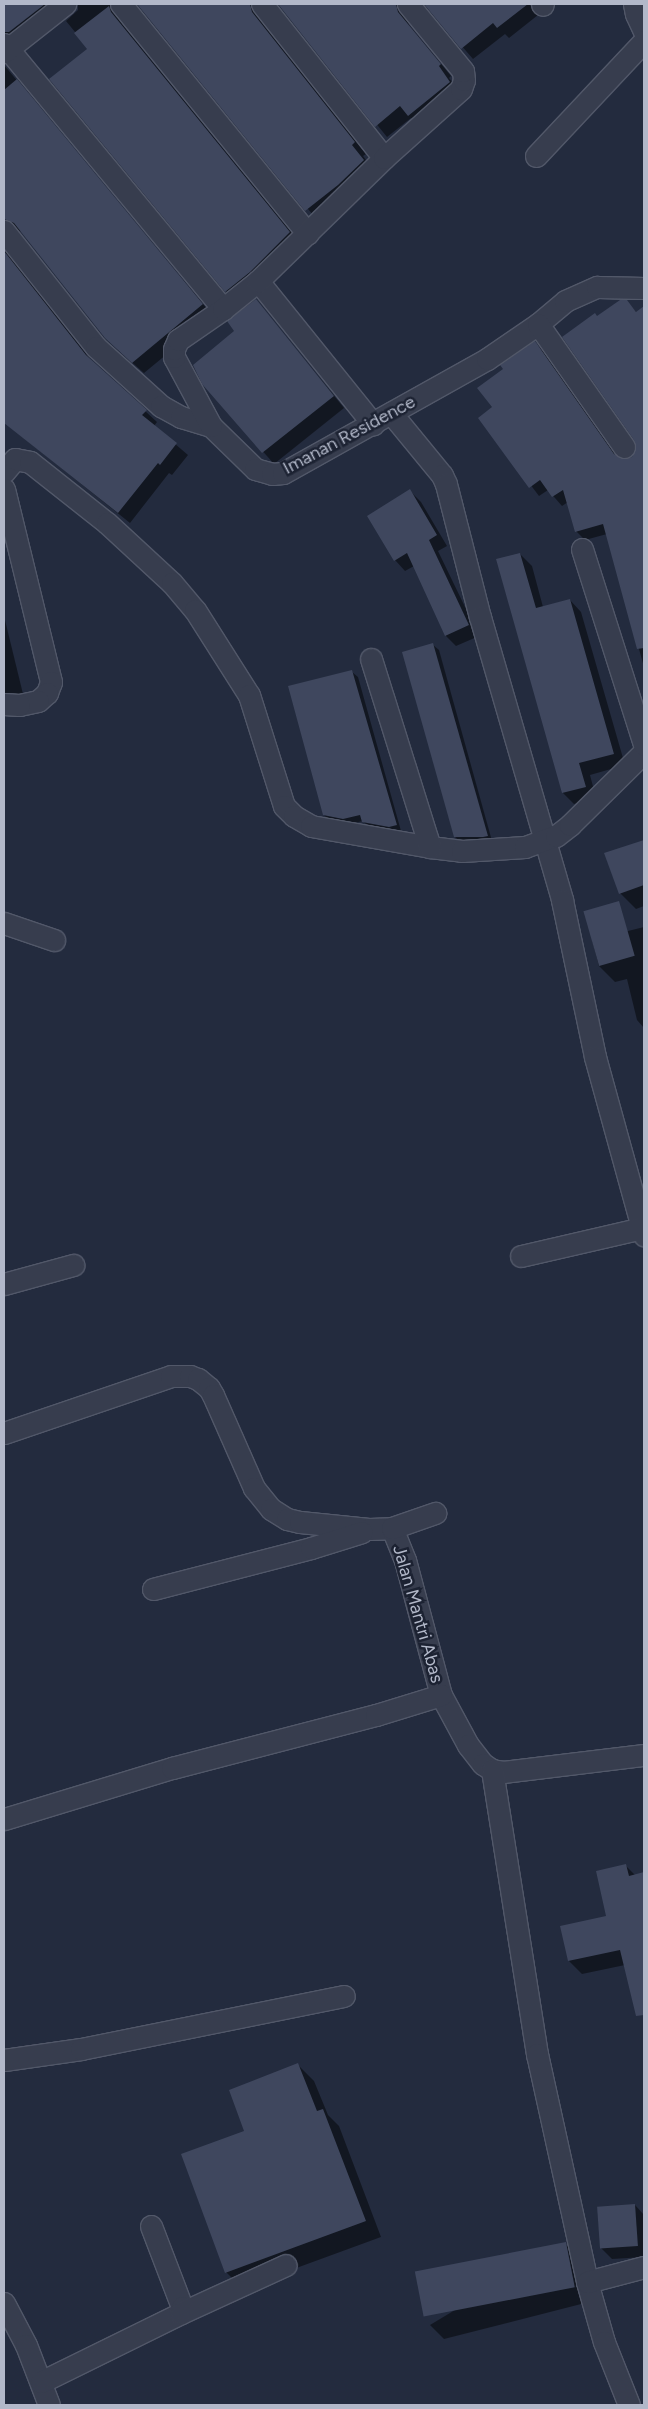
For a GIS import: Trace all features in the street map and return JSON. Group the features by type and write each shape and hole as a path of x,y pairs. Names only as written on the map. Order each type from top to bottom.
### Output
{"street":[{"path":"65,4 5,48 223,309"},
{"path":"121,4 308,234"},
{"path":"262,4 384,158"},
{"path":"212,426 177,365 174,349 178,340 223,309 258,281 384,158 461,89 464,80 462,71 408,4"},
{"path":"634,4 636,14 644,31"},
{"path":"536,156 644,41"},
{"name":"Imanan Residence","path":"4,231 96,347 161,406 181,417 212,426 255,469 272,474 283,472 373,424 487,358 538,324 565,301 597,287 644,288"},
{"path":"258,281 373,424"},
{"path":"538,324 624,446"},
{"path":"391,413 442,475 446,484 480,617 562,900 595,1056 640,1199 643,1231 521,1256"},
{"path":"4,472 15,459 23,459 54,479 145,557 194,610 249,694 279,797 284,806 294,816 311,826 430,847 462,850 525,847 556,836 570,825 644,752"},
{"path":"4,489 50,682 47,693 38,701 20,705 4,704"},
{"path":"582,549 644,744"},
{"path":"371,659 430,847"},
{"path":"4,923 54,940"},
{"path":"4,1284 73,1265"},
{"name":"Jalan Mantri Abas","path":"4,1433 171,1376 190,1376 209,1388 254,1488 271,1509 287,1519 300,1522 369,1529 392,1528 405,1560 441,1694 468,1744 483,1764 492,1770"},
{"path":"392,1528 436,1513"},
{"path":"153,1589 311,1548 369,1529"},
{"path":"4,1819 172,1768 376,1715 441,1694"},
{"path":"629,2405 604,2342 587,2282 537,2054 492,1770 503,1772 644,1754"},
{"path":"4,2060 81,2049 344,1996"},
{"path":"151,2226 182,2307 181,2313"},
{"path":"41,2382 181,2313 286,2265"},
{"path":"587,2282 644,2267"},
{"path":"4,2303 26,2345 49,2405"}],"building":[{"path":"4,4 45,4 9,32 4,32"},
{"path":"137,4 250,4 252,12 355,142 352,145 364,160 338,185 305,211"},
{"path":"278,4 396,4 398,12 441,64 439,66 450,82 408,116 400,106 375,127"},
{"path":"424,4 528,4 497,28 493,23 461,49"},
{"path":"109,6 111,12 290,232 250,272 225,292 49,79 87,49 74,33"},
{"path":"17,79 203,304 132,363 105,338 14,223 4,219 4,90"},
{"path":"4,251 86,355 147,410 142,415 177,443 160,465 158,463 118,513 4,423"},
{"path":"256,299 334,396 262,453 202,384 193,365 234,331 227,321"},
{"path":"620,300 627,300 636,312 644,306 644,648 637,649 603,524 575,532 563,490 552,497 540,480 529,488 478,418 492,407 477,388 503,369 500,365 535,341 614,454 625,459 632,457 636,446 634,440 562,337 595,313 597,316"},
{"path":"410,489 437,535 429,540 469,625 445,636 407,553 394,561 367,516"},
{"path":"520,553 536,608 570,599 614,754 579,763 586,787 562,793 496,559"},
{"path":"433,643 488,836 454,837 402,652"},
{"path":"352,670 397,825 389,827 362,822 360,815 343,819 323,815 288,686"},
{"path":"644,840 644,885 619,894 604,853"},
{"path":"619,901 635,956 599,966 583,911"},
{"path":"626,1864 629,1876 644,1872 644,2015 636,2016 620,1950 568,1961 560,1926 606,1916 596,1871"},
{"path":"298,2063 317,2111 323,2109 366,2221 225,2273 181,2154 244,2131 229,2090"},
{"path":"635,2204 638,2246 600,2249 597,2207"},
{"path":"566,2242 575,2287 424,2317 415,2271"}]}
